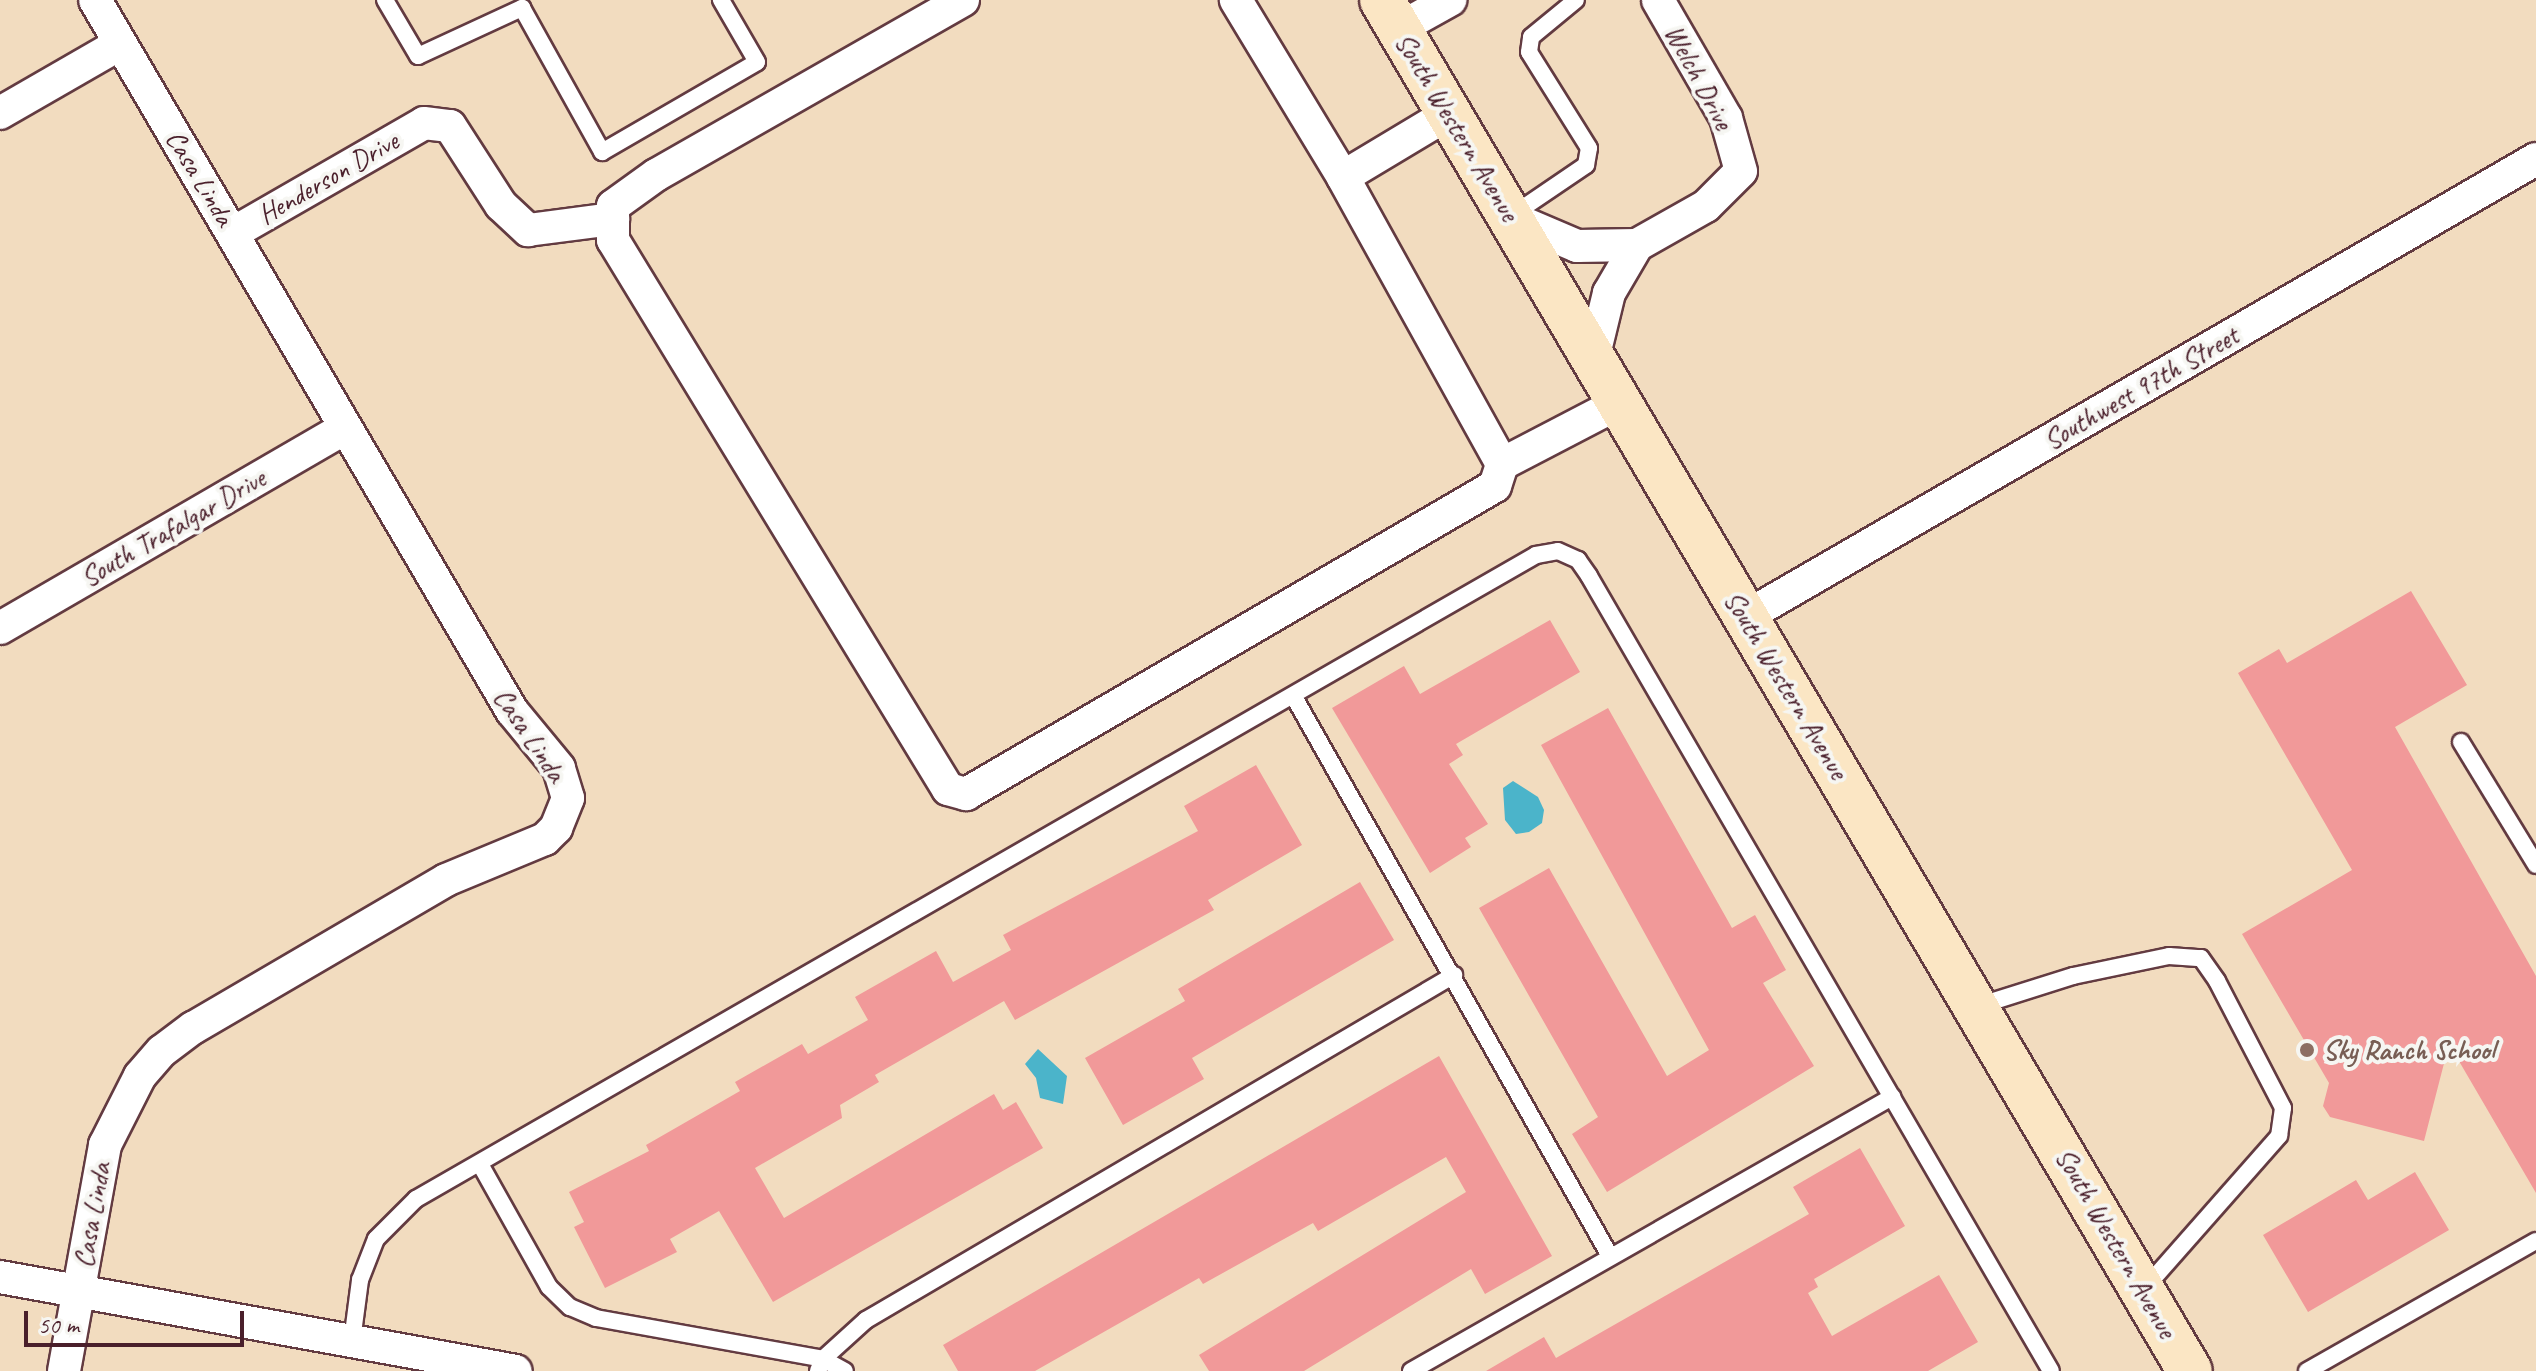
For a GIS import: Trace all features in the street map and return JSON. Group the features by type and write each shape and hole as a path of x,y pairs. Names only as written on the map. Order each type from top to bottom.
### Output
{"main road":[{"name":"South Western Avenue","path":"1390,14 2190,1371"}],"street":[{"name":"Casa Linda","path":"64,1371 105,1145 140,1076 162,1051 193,1028 446,880 545,839 564,814 567,787 559,768 512,711 95,0"},
{"path":"963,0 656,175 613,206 613,240 948,789 966,794 1495,486 1502,464 1619,403"},
{"path":"1236,0 1343,177 1502,464"},
{"path":"1390,14 1450,0"},
{"name":"Welch Drive","path":"1509,217 1577,246 1637,245 1706,206 1741,171 1726,118 1658,0"},
{"path":"0,113 120,44"},
{"path":"1343,177 1448,114"},
{"name":"Henderson Drive","path":"233,233 424,123 450,126 501,205 528,230 613,219"},
{"name":"Southwest 97th Street","path":"1745,617 2536,159"},
{"path":"1593,359 1609,293 1637,245"},
{"name":"South Trafalgar Drive","path":"0,628 345,428"},
{"path":"0,1277 483,1368 516,1371"}],"lane":[{"path":"385,0 418,56 521,3 602,152 757,62 721,0"},
{"path":"1509,217 1586,165 1589,148 1529,52 1531,37 1576,0"},
{"path":"352,1341 360,1280 376,1239 416,1199 1294,697 1536,555 1558,551 1578,560 2051,1371"},
{"path":"1294,697 1454,975 1610,1256"},
{"path":"2461,742 2536,865"},
{"path":"1977,1007 2073,976 2169,956 2201,958 2217,981 2283,1108 2279,1136 2143,1290"},
{"path":"821,1365 866,1320 1454,975"},
{"path":"1411,1371 1892,1097"},
{"path":"480,1164 549,1287 570,1307 596,1318 845,1371"},
{"path":"2307,1371 2536,1241"}],"water":[{"path":"1513,781 1538,797 1544,810 1542,823 1529,832 1516,834 1505,820 1503,788"},
{"path":"1038,1049 1067,1076 1063,1104 1040,1098 1036,1078 1025,1064"}],"building":[{"path":"2411,591 2467,685 2395,727 2536,976 2536,1193 2449,1044 2424,1141 2330,1117 2323,1106 2329,1083 2242,934 2352,870 2238,673 2279,649 2287,663"},
{"path":"1550,620 1580,672 1456,744 1463,755 1449,764 1488,824 1465,838 1471,847 1430,873 1332,708 1404,666 1420,694"},
{"path":"1608,708 1732,928 1755,915 1786,970 1763,983 1814,1066 1607,1192 1572,1134 1598,1117 1479,908 1549,868 1667,1076 1709,1050 1541,745"},
{"path":"1256,765 1302,845 1208,900 1214,910 1015,1020 1004,1001 875,1075 879,1082 840,1105 842,1118 755,1168 784,1218 994,1094 1003,1110 1016,1102 1043,1148 773,1302 719,1211 670,1239 677,1252 605,1288 574,1227 584,1222 569,1192 649,1151 646,1145 740,1091 735,1082 802,1044 808,1054 868,1020 855,997 936,951 953,982 1011,950 1003,935 1198,831 1184,806"},
{"path":"1360,882 1394,940 1192,1058 1204,1079 1123,1125 1085,1058 1185,1001 1178,989"},
{"path":"1439,1056 1552,1256 1485,1294 1471,1269 1304,1371 1209,1371 1199,1355 1466,1192 1446,1157 1318,1231 1313,1223 1203,1284 1199,1278 1035,1371 958,1371 943,1345"},
{"path":"1860,1148 1905,1226 1814,1279 1818,1287 1808,1293 1832,1336 1939,1275 1978,1342 1928,1371 1486,1371 1544,1337 1556,1358 1809,1214 1793,1187"},
{"path":"2415,1172 2449,1230 2308,1312 2263,1235 2356,1180 2368,1200"}],"place":[{"name":"Sky Ranch School","path":"2307,1050"}]}
